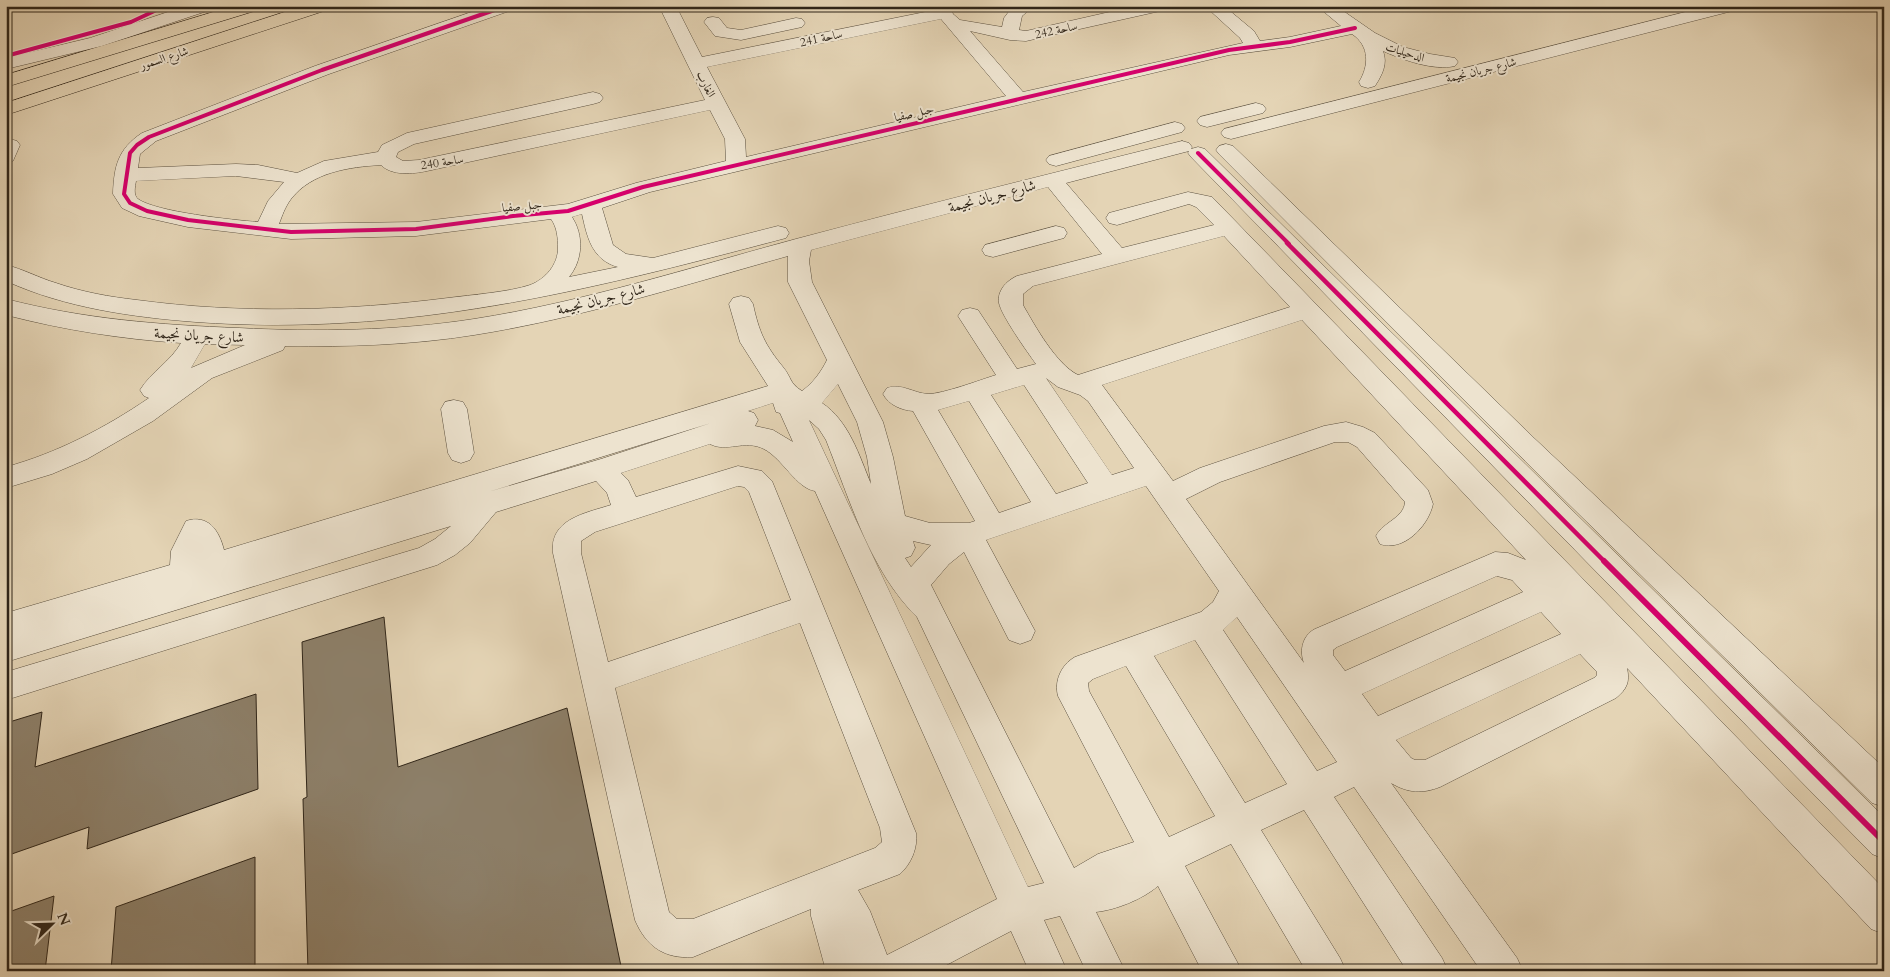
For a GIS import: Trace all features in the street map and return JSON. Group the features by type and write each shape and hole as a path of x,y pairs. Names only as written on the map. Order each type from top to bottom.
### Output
{"main road":[{"name":"شارع السمور","path":"6,81 252,6"},
{"path":"6,96 175,41 267,6"},
{"name":"شارع السمور","path":"6,109 321,6"},
{"path":"6,75 47,54"}],"street":[{"path":"6,64 96,42 162,14 204,6"},
{"name":"جبل صفيا","path":"506,6 322,70 156,133 142,140 132,149 124,194 130,203 138,208 188,220 291,232 399,230 450,226 513,216 557,213 591,205 630,190 944,117 1014,93 1229,50 1359,31"},
{"name":"الغارب","path":"667,6 734,139 736,164"},
{"name":"ساحة 242","path":"1010,35 1011,18 1016,11 1026,6"},
{"name":"ساحة 242","path":"947,15 967,26 1010,35 1033,35 1160,6"},
{"path":"1213,6 1248,35 1254,47"},
{"name":"الدحيليات","path":"1325,6 1359,31 1401,53 1449,62"},
{"name":"شارع جريان نجيمة","path":"1185,143 1185,122 1208,121 1673,6"},
{"name":"شارع جريان نجيمة","path":"6,272 49,289 116,305 166,312 245,317 302,318 390,313 469,303 537,292 1185,143 1214,154 1228,142 1730,6"},
{"path":"947,15 1014,93"},
{"name":"ساحة 241","path":"696,64 947,15"},
{"path":"713,22 718,30 730,35 741,35 796,23"},
{"path":"766,30 776,47"},
{"name":"الدحيليات","path":"1359,31 1375,51 1378,60 1368,82"},
{"name":"ساحة 240","path":"594,98 407,139 389,149 386,158 398,166 441,163 716,103"},
{"path":"1208,121 1222,126 1228,142 1357,278 1525,445 1884,791"},
{"path":"1185,143 1884,842"},
{"name":"شارع جريان نجيمة","path":"6,307 64,322 106,328 197,336 289,339 388,336 482,325 576,306 801,245 1053,180 1185,143"},
{"path":"265,230 282,197 301,180 319,171 345,163 386,158"},
{"path":"126,175 242,170 268,172 301,180"},
{"path":"1053,180 1117,257"},
{"path":"1117,218 1184,199 1197,199 1204,202 1884,916"},
{"path":"591,205 598,240 605,251 626,262 654,265"},
{"path":"1147,209 1175,242"},
{"name":"جبل صفيا","path":"537,292 552,281 568,262 570,253 567,226 557,213"},
{"path":"1031,374 1010,299 1011,293 1019,284 1228,228"},
{"path":"993,250 1056,233"},
{"path":"1026,241 1051,274"},
{"path":"801,245 798,268 802,289 862,406 876,439 893,524 923,597 1106,971"},
{"path":"706,272 732,291 742,304 753,342 763,360 787,393 834,503 1048,971"},
{"path":"1329,287 1357,278"},
{"path":"1078,384 1306,310"},
{"path":"970,316 1031,374 1106,488"},
{"path":"6,464 67,446 112,421 139,402 172,374 190,352 197,336"},
{"path":"6,478 58,461 108,435 144,414 191,380 217,365 289,339"},
{"path":"6,649 196,580 787,393 813,395 830,379 839,360"},
{"path":"896,394 908,401 922,404 1031,374 1063,378 1089,388 1097,395 1234,589 1374,753 1413,777 1428,776 1610,685 1613,681 1612,670 1522,571 1508,565 1495,564 1326,638 1320,641 1316,652 1318,659 1339,689 1374,753 1504,971"},
{"path":"975,390 1049,507"},
{"path":"6,626 196,580 487,504 704,436 787,393"},
{"path":"787,393 822,414 835,431 888,557 913,594 923,597"},
{"path":"922,404 981,530 1020,631"},
{"path":"454,410 461,453"},
{"path":"923,597 924,572 938,555 981,530 1106,488 1160,484 1210,475 1333,433 1346,431 1366,440 1418,498 1420,503 1416,513 1390,536"},
{"path":"638,457 678,451 723,437 736,435 762,437 778,444 792,454 834,503"},
{"path":"1497,455 1525,445"},
{"path":"602,469 618,488 628,510"},
{"path":"738,476 751,478 756,480 762,488 809,607 899,835 898,850 888,861 694,938 674,938 658,928 653,920 566,554 566,542 573,531 579,527 628,510 738,476"},
{"path":"6,686 427,557 460,537 487,504"},
{"path":"893,524 930,534 981,530"},
{"path":"1224,971 1072,689 1075,676 1079,670 1202,625 1221,614 1233,598 1234,589"},
{"path":"1339,689 1545,596"},
{"path":"597,680 809,607"},
{"path":"1202,625 1429,971"},
{"path":"896,971 1019,907 1069,896 1105,893 1137,880 1162,858 1311,792 1374,753 1584,638"},
{"path":"1132,650 1327,971"},
{"path":"829,884 829,916 844,971"},
{"path":"829,884 850,908 873,971"}],"building":[{"path":"384,617 398,767 567,708 622,971 308,971 303,799 307,797 302,642"},
{"path":"256,694 258,789 87,849 89,827 6,856 6,723 42,712 35,767"},
{"path":"255,857 255,971 111,971 116,907"},
{"path":"54,896 45,971 6,971 6,913"}],"cycle path":[{"path":"6,56 131,22 165,6"},
{"path":"506,6 322,70 149,137 137,145 130,153 124,194 130,203 147,211 188,220 291,232 416,229 513,216 568,211 643,187 1229,50 1290,42 1355,28"},
{"path":"1198,153 1884,842"}]}
